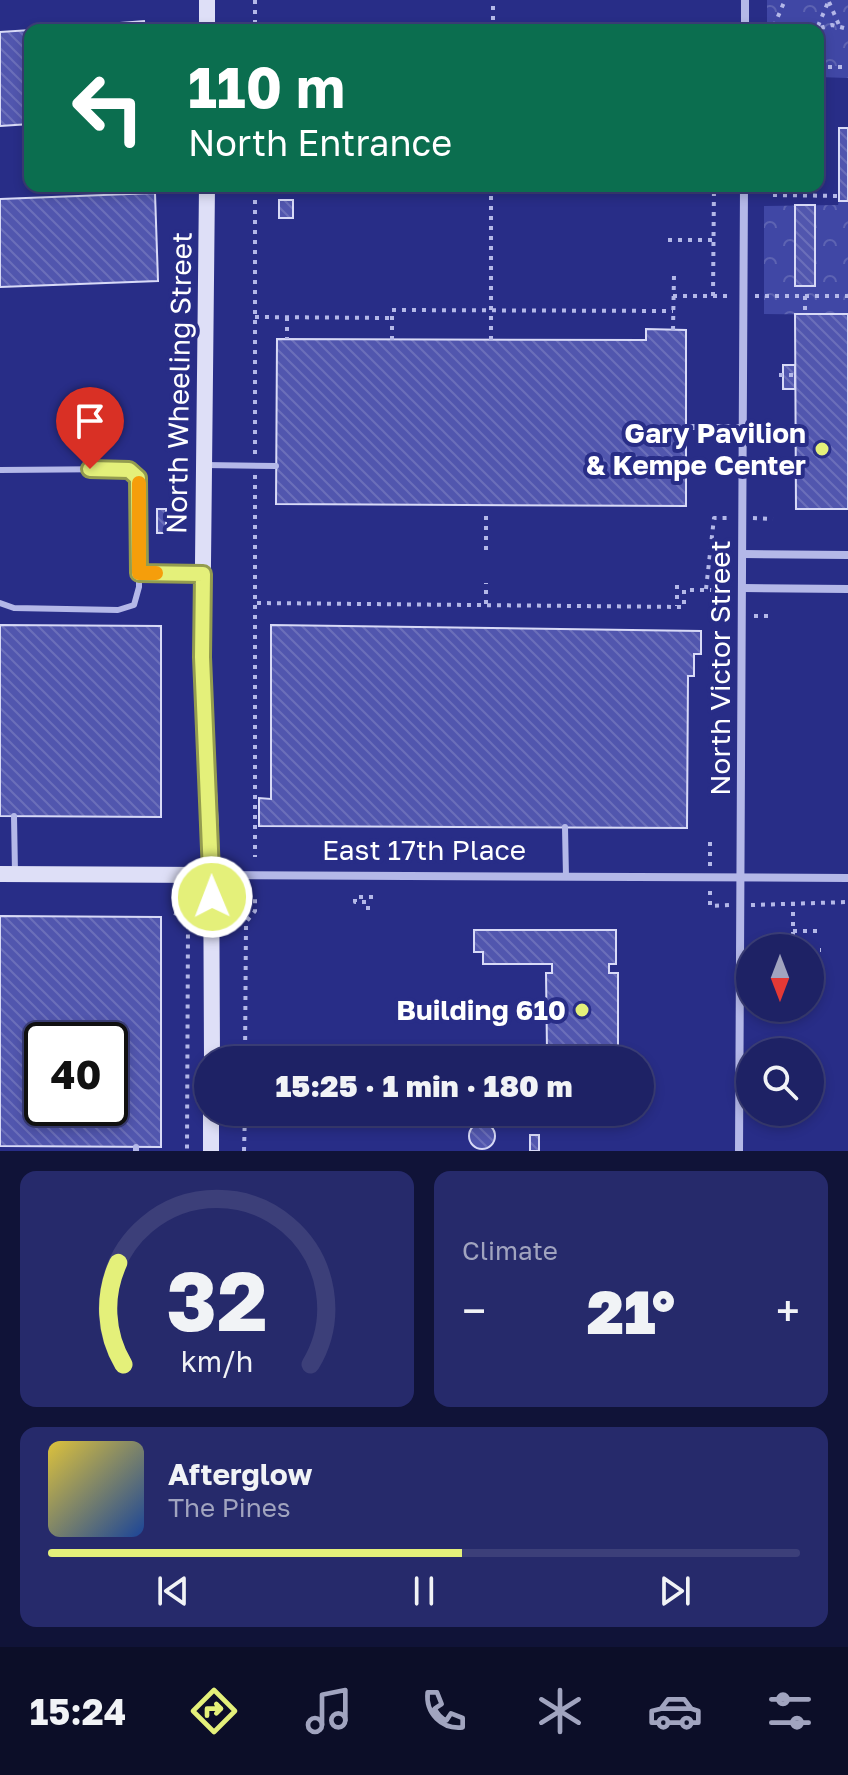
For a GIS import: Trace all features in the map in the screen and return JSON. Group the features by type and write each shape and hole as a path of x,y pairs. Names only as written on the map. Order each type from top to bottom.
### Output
{"street":[{"path":"207,0 207,24"},
{"path":"745,0 745,24"},
{"name":"North Wheeling Street","path":"207,192 202,657 212,875 212,1046"},
{"name":"North Victor Street","path":"739,1151 744,192"},
{"path":"743,554 848,555"},
{"path":"743,588 848,589"},
{"name":"East 17th Place","path":"8,874 848,878"},
{"path":"211,1126 211,1151"}],"lane":[{"path":"686,427 743,427"},
{"path":"204,465 276,466"},
{"path":"0,470 134,471 139,482 137,601 124,610 14,608 0,603"},
{"path":"139,573 203,574"},
{"path":"8,874 14,816"},
{"path":"565,827 566,877"}],"path":[{"path":"255,0 255,24"},
{"path":"493,0 493,24"},
{"path":"775,24 785,0"},
{"path":"829,1 839,25"},
{"path":"819,24 829,1"},
{"path":"824,27 839,25 848,29"},
{"path":"824,67 848,67"},
{"path":"255,192 255,857"},
{"path":"491,192 491,340"},
{"path":"673,296 713,296 714,192"},
{"path":"773,195 839,196"},
{"path":"668,240 713,240"},
{"path":"673,330 674,275"},
{"path":"774,296 848,296"},
{"path":"805,296 805,314"},
{"path":"392,340 392,310 673,311"},
{"path":"255,317 392,318"},
{"path":"287,317 287,339"},
{"path":"779,375 795,375"},
{"path":"486,516 486,556"},
{"path":"706,589 714,518"},
{"path":"486,583 486,604"},
{"path":"677,585 677,607"},
{"path":"256,603 684,607 684,590 706,589 713,590 712,615"},
{"path":"245,1046 246,922 255,911 255,894"},
{"path":"368,910 368,902 355,902 355,897 376,897"},
{"path":"821,931 793,931 793,902 848,902"},
{"path":"174,913 184,916 188,924 187,1151"},
{"path":"244,1151 245,1126"}],"green space":[{"path":"767,0 848,0 848,78 824,77 824,24 767,24"},
{"path":"839,201 848,201 848,315 764,314 764,206 838,205"}],"building":[{"path":"144,21 144,24 107,24"},
{"path":"24,30 24,124 0,126 0,32"},
{"path":"839,128 848,128 848,201 839,201"},
{"path":"155,193 158,281 0,287 0,199"},
{"path":"279,200 293,200 293,218 279,218"},
{"path":"795,205 815,205 815,286 795,286"},
{"name":"Gary Pavilion & Kempe Center","path":"795,314 848,314 848,509 796,509"},
{"path":"179,321 188,321 187,338 178,337"},
{"path":"646,329 686,330 686,506 276,504 277,339 646,340"},
{"path":"783,365 795,365 795,389 783,389"},
{"path":"157,509 166,509 166,533 157,533"},
{"path":"0,625 161,626 161,817 0,816"},
{"path":"271,625 701,631 701,654 694,654 694,676 688,676 687,828 259,826 259,798 271,799"},
{"path":"0,916 161,917 161,1147 0,1146"},
{"name":"Building 610","path":"474,930 616,930 616,964 609,964 609,973 618,973 618,1046 547,1046 546,973 552,973 552,964 483,964 483,952 474,952"},
{"path":"474,1126 490,1126 494,1131 494,1141 487,1148 477,1148 470,1141 470,1131"},
{"path":"530,1135 539,1135 539,1151 530,1151"}],"slow traffic":[{"path":"139,483 139,573 156,573"}],"place":[{"name":"Gary Pavilion & Kempe Center","path":"822,449"},
{"name":"Building 610","path":"582,1010"}],"route":[{"path":"90,469 129,470 134,471 138,478 139,573 203,574 202,657 212,897"}]}
